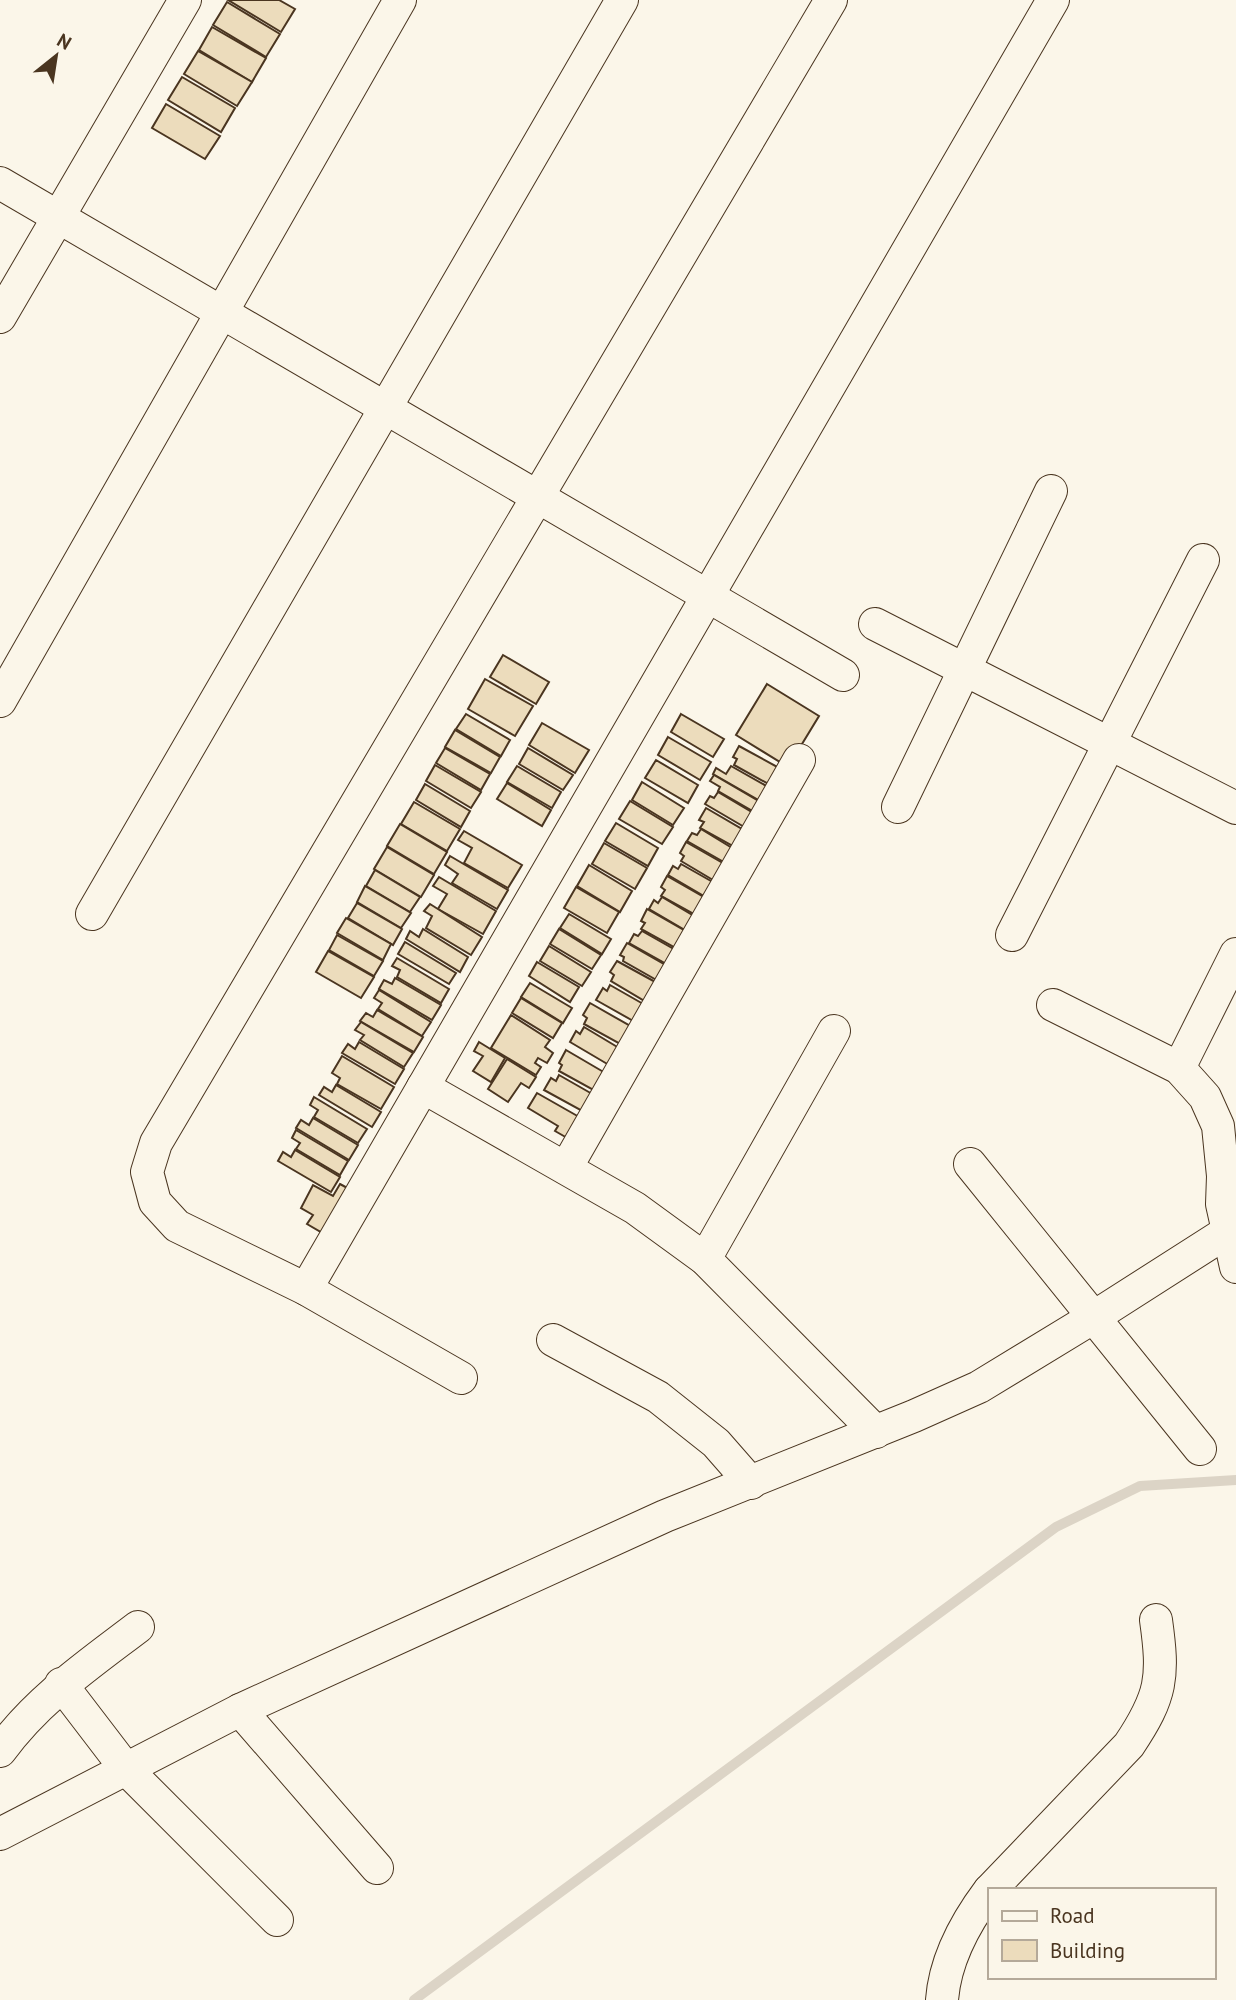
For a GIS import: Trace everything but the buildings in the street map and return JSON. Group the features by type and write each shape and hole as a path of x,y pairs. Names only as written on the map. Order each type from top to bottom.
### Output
{"street":[{"path":"0,317 185,0"},
{"path":"0,701 400,0"},
{"path":"92,914 622,0"},
{"path":"461,1378 306,1289 177,1226 155,1202 147,1172 156,1143 831,0"},
{"path":"306,1289 1054,0"},
{"path":"0,183 842,675"},
{"path":"898,807 1051,491"},
{"path":"1012,935 1203,560"},
{"path":"875,624 1236,808"},
{"path":"566,1168 799,760"},
{"path":"1179,1068 1236,954"},
{"path":"1053,1005 1179,1068 1205,1097 1218,1126 1230,1176 1222,1204 1232,1234 1236,1267"},
{"path":"705,1259 834,1031"},
{"path":"423,1087 635,1208 705,1259 876,1432"},
{"path":"970,1164 1200,1449"},
{"path":"5,1825 125,1769 240,1710 665,1516 876,1432 979,1387 1232,1234"},
{"path":"553,1340 658,1397 716,1443 751,1483"},
{"path":"992,1888 1129,1745 1146,1720 1157,1697 1161,1678 1161,1653 1156,1620"},
{"path":"0,1751 61,1684 138,1628"},
{"path":"61,1684 125,1769 277,1920"},
{"path":"240,1710 377,1868"},
{"path":"942,2000 946,1973 958,1940 988,1893"}],"waterway":[{"path":"414,2000 1056,1527 1140,1486 1236,1480"}]}
